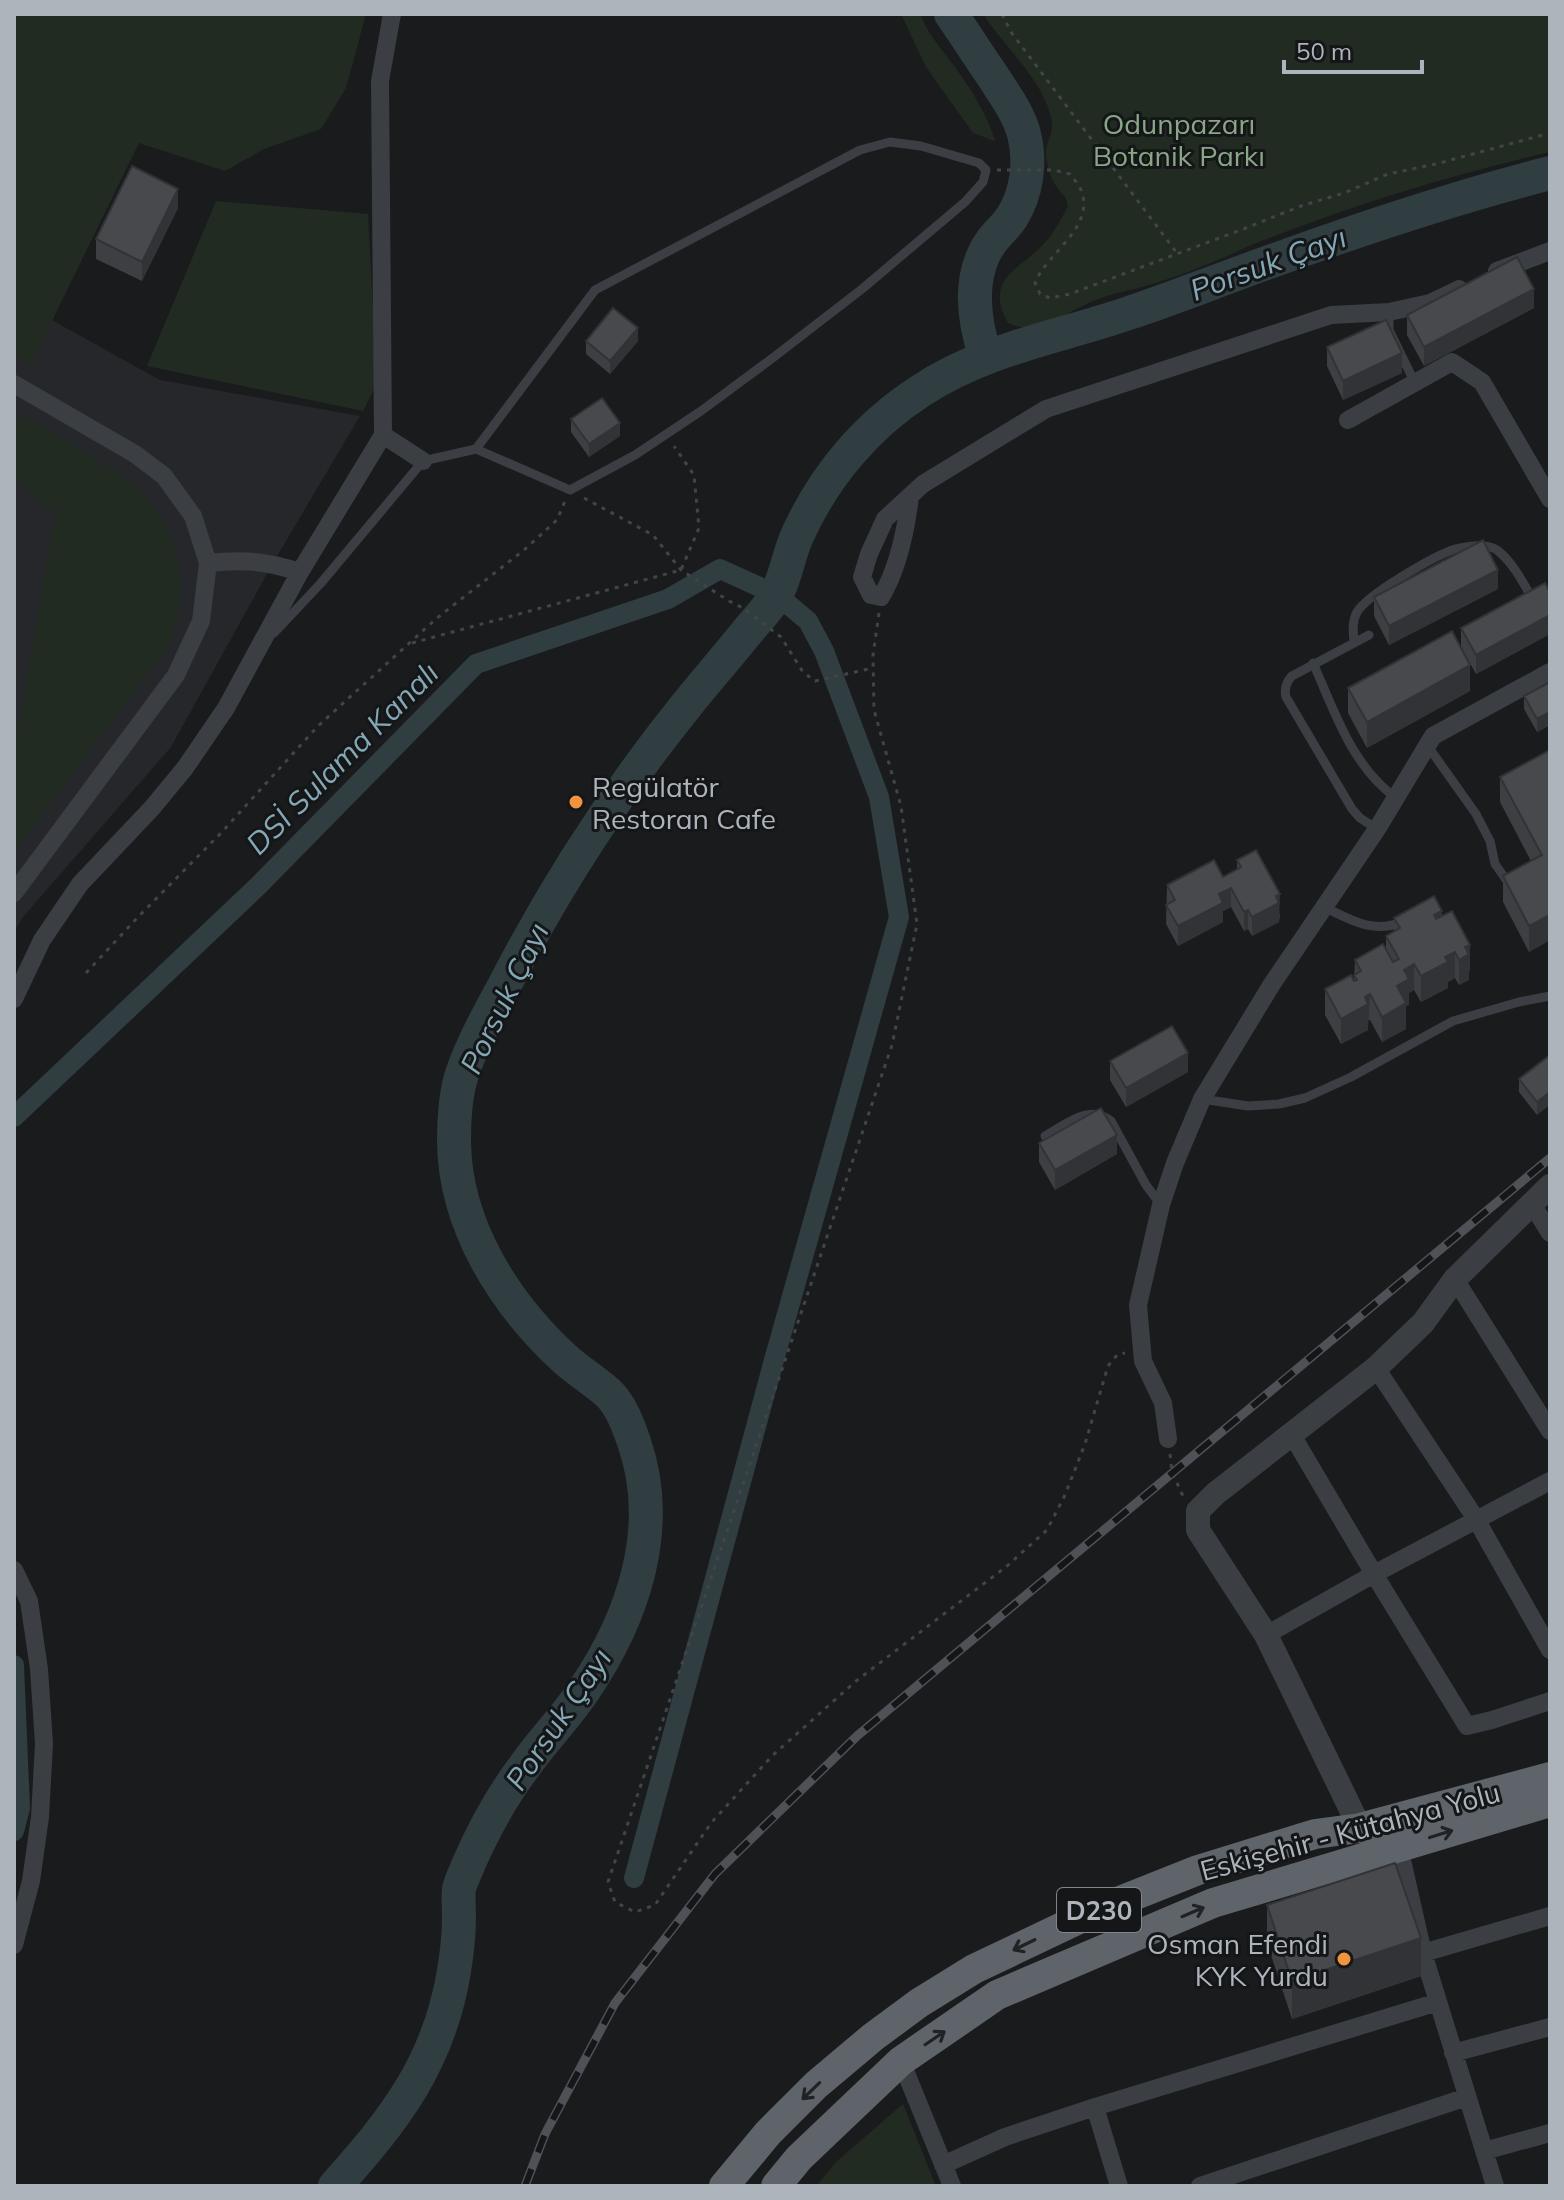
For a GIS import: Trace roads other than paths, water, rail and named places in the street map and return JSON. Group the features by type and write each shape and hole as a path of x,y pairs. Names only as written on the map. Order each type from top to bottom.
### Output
{"highway":[{"name":"Eskişehir - Kütahya Yolu","path":"724,2186 768,2133 816,2085 919,2003 974,1969 1100,1909 1198,1870 1315,1834 1360,1828 1550,1777"},
{"name":"Eskişehir - Kütahya Yolu","path":"776,2186 799,2158 901,2061 997,1995 1213,1903 1550,1802"}],"street":[{"path":"14,999 42,940 80,884 152,808 185,768 226,708 300,572 383,435 380,81 392,14"},
{"path":"910,496 891,580 881,597 871,595 862,577 885,519 923,484 1046,409 1331,315 1389,312 1430,303 1515,263 1550,251"},
{"path":"1348,420 1452,362 1482,382 1550,499"},
{"path":"14,384 135,454 164,476 193,516 208,563 201,621 176,675 14,893"},
{"path":"383,435 423,461"},
{"path":"208,563 257,561 300,572"},
{"path":"1168,1439 1163,1403 1143,1361 1138,1305 1161,1205 1202,1099 1252,1016 1377,829 1433,736 1550,672"},
{"path":"1360,1828 1266,1635 1198,1530 1198,1511 1215,1494 1376,1368 1423,1323 1455,1279 1550,1186"},
{"path":"1532,1204 1550,1233"},
{"path":"1455,1279 1550,1431"},
{"path":"1376,1368 1476,1519 1550,1650"},
{"path":"1292,1435 1467,1726 1550,1701"},
{"path":"1266,1635 1550,1481"},
{"path":"14,1570 29,1601 39,1669 44,1744 40,1817 31,1881 14,1945"},
{"path":"1399,1847 1423,1953 1495,2186"},
{"path":"1423,1953 1550,1916"},
{"path":"943,2165 1005,2137 1095,2107 1438,2002"},
{"path":"1453,2053 1550,2027"},
{"path":"901,2061 952,2186"},
{"path":"1200,2186 1467,2097"},
{"path":"1095,2107 1119,2186"},
{"path":"1484,2151 1550,2133"}],"lane":[{"path":"260,647 321,583 423,461 476,449 570,490 635,455 759,369 862,289 965,202 983,182 986,170 979,163 921,146 890,142 860,150 595,290 476,449"},
{"path":"1389,312 1389,330 1415,383"},
{"path":"1354,642 1355,618 1367,599 1451,550 1472,545 1495,549 1521,578 1536,606"},
{"path":"1369,635 1313,663 1288,680 1285,691 1352,809 1377,829"},
{"path":"1313,663 1353,752 1376,782 1396,798"},
{"path":"1427,745 1476,814 1490,841 1495,864 1510,885"},
{"path":"1324,907 1368,927 1390,926 1411,916"},
{"path":"1202,1099 1248,1106 1305,1098 1351,1077 1453,1021 1550,996"},
{"path":"1045,1136 1087,1113 1105,1116 1111,1121 1146,1185 1161,1205"}],"waterway":[{"name":"Porsuk Çayı","path":"951,14 1010,103 1026,145 1026,177 1021,198 1012,217 986,249 976,281 977,320 986,358"},
{"name":"Porsuk Çayı","path":"335,2186 395,2113 426,2062 447,2004 459,1930 459,1891 475,1850 508,1789 577,1700 601,1662 617,1633 639,1571 646,1507 642,1474 624,1416 608,1393 543,1337 504,1288 474,1233 463,1204 457,1173 455,1108 466,1063 481,1029 565,877 610,807 659,740 773,600 797,536 834,473 865,436 902,404 946,376 996,354 1129,313 1410,214 1550,173"},
{"path":"14,1117 258,886 476,664 668,599 720,569 777,595 808,621 824,651 879,797 899,917 774,1360 634,1878"},
{"name":"DSİ Sulama Kanalı","path":"14,1665 20,1808 14,1831"}],"railway":[{"path":"525,2186 545,2134 615,2003 715,1874 857,1736 1550,1158"}],"place":[{"name":"Regülatör Restoran Cafe","path":"576,802"},
{"name":"Osman Efendi KYK Yurdu","path":"1344,1959"}],"park label":[{"name":"Odunpazarı Botanik Parkı","path":"1179,139"}]}
